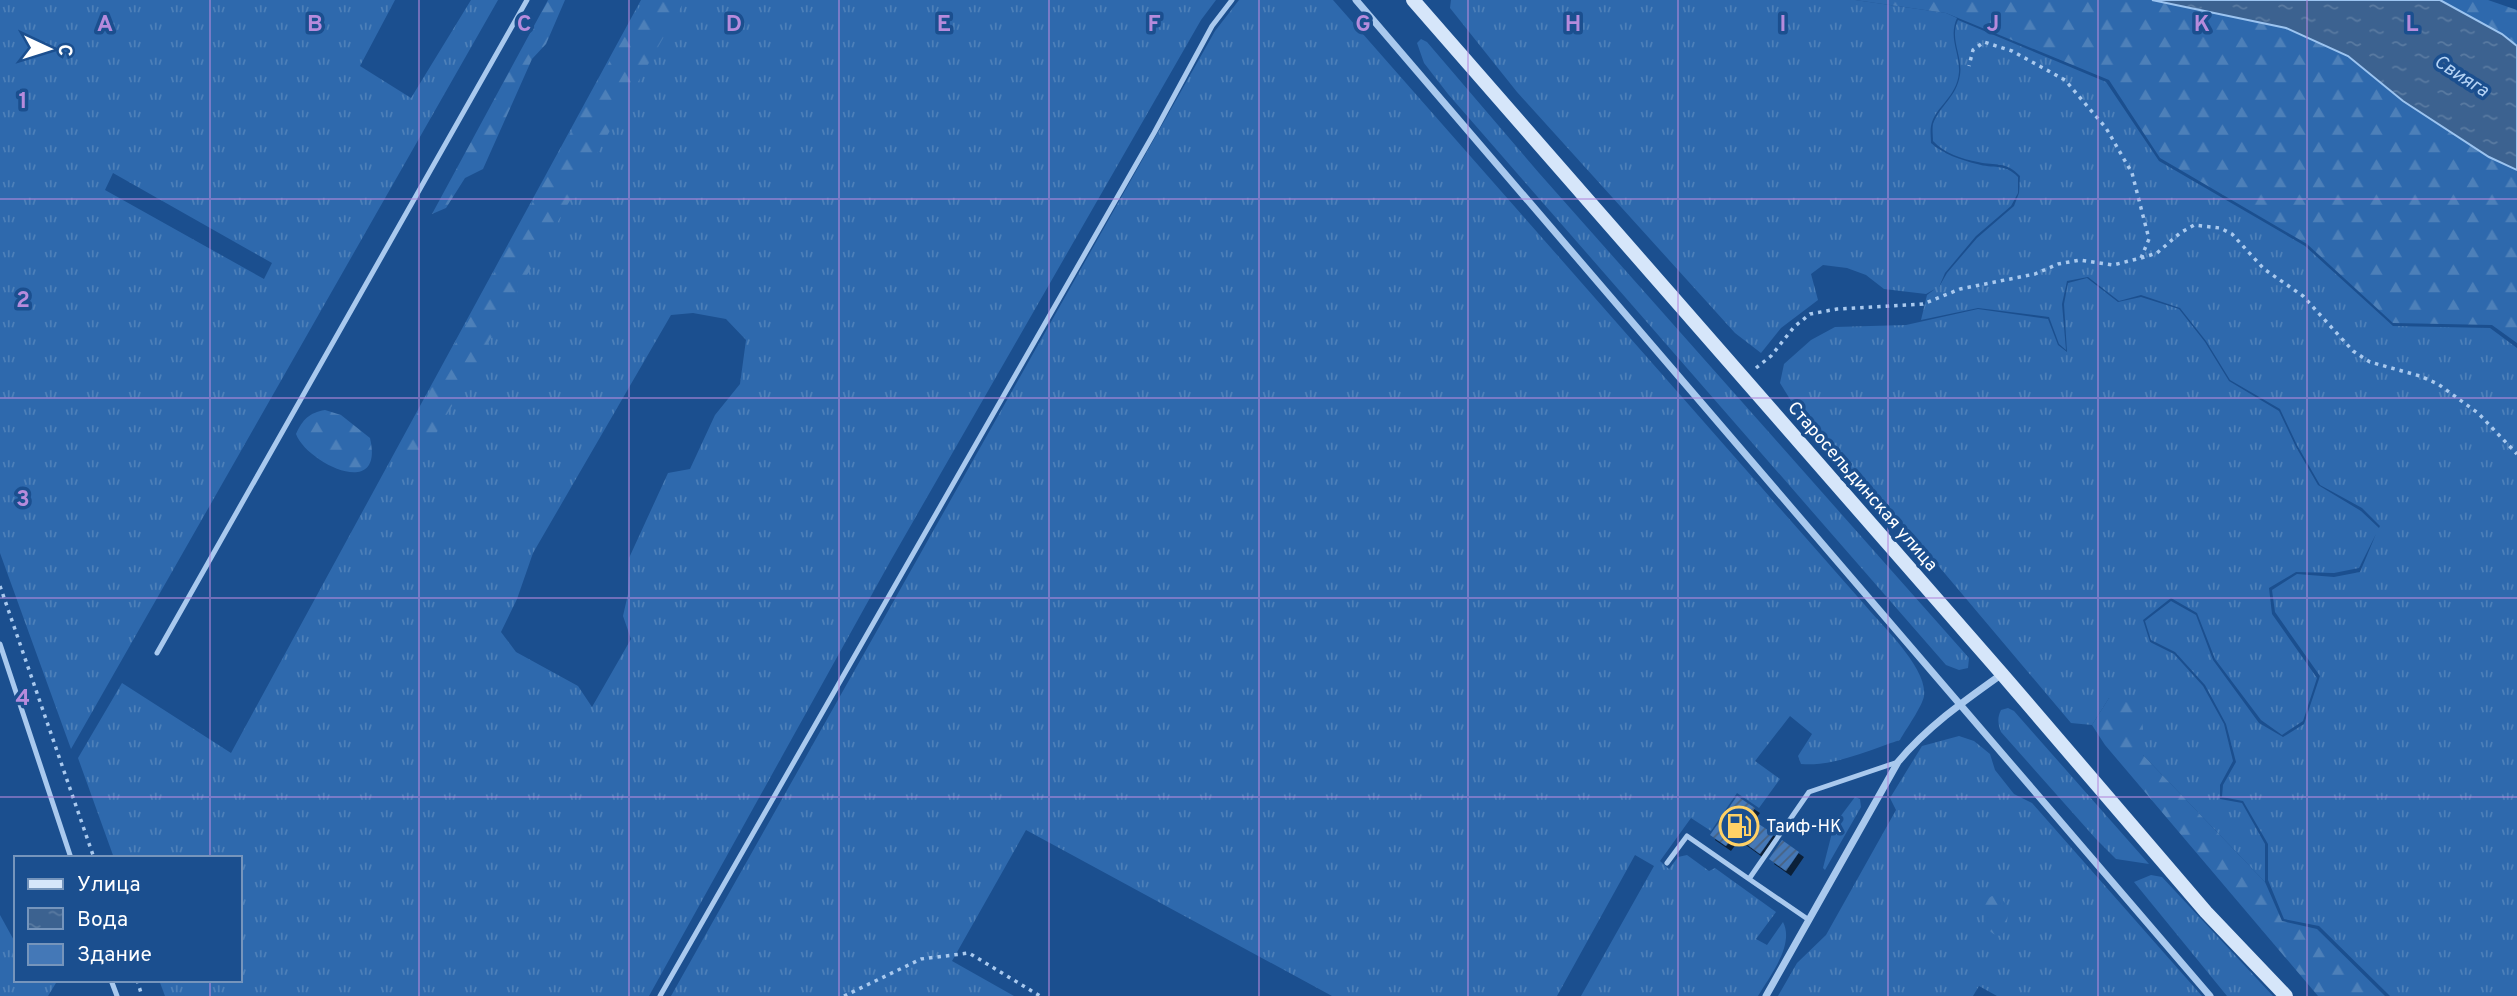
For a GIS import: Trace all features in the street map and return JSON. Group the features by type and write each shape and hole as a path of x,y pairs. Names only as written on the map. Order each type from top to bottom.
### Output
{"main road":[{"name":"Старосельдинская улица","path":"1413,0 2206,912 2286,996"}],"street":[{"path":"1356,0 2210,996"},
{"path":"1766,996 1898,762 1915,741 2001,674"}],"lane":[{"path":"157,653 527,0"},
{"path":"660,996 1154,133 1212,26 1232,0"},
{"path":"0,644 70,856"},
{"path":"1749,880 1809,792 1898,762"},
{"path":"1667,863 1687,836 1809,920"}],"path":[{"path":"1969,66 1973,50 1984,42 2012,51 2065,80 2106,128 2132,173 2149,239 2141,258"},
{"path":"1743,378 1771,356 1794,327 1810,314 1837,309 1923,303 1960,289 2035,274 2058,264 2080,260 2113,265 2157,253 2193,225 2220,228 2232,234 2264,269 2302,296 2353,351 2370,362 2438,384 2478,413 2517,454"},
{"path":"0,586 93,856"},
{"path":"844,996 921,959 969,953 1040,996"}],"green space":[{"path":"0,0 395,0 360,66 411,98 471,0 498,0 71,749 0,553","holes":["113,173 272,263 264,279 105,190"]},
{"path":"548,0 565,0 546,44 532,59 483,169 465,178 446,208 432,214"},
{"path":"641,0 1216,0 1201,20 891,560 649,996 165,996 160,982 242,982 242,856 113,856 78,758 122,683 231,753","holes":["693,313 726,319 746,340 740,384 715,415 690,469 668,473 629,558 628,594 623,616 631,639 592,707 578,686 516,652 501,632 517,599 533,553 671,315"]},
{"path":"643,0 685,0 433,439 419,460 405,463 398,449"},
{"path":"1239,0 1333,0 1892,635 1919,673 1923,685 1923,701 1900,740 1826,763 1801,764 1798,756 1812,734 1790,716 1755,761 1780,779 1759,808 1737,793 1711,831 1691,818 1660,861 1669,869 1678,857 1687,855 1709,871 1715,868 1776,912 1756,939 1767,945 1783,922 1786,941 1774,970 1758,996 1581,996 1654,866 1635,855 1557,996 1332,996 1026,830 952,961 1014,996 671,996 1215,31"},
{"path":"1451,0 1855,0 1946,13 1957,18 1954,39 1959,72 1954,89 1933,119 1931,143 1941,150 1959,158 2008,170 2018,177 2018,193 2011,206 1976,236 1945,273 1939,287 1947,273 1977,238 2014,206 2019,193 2020,176 2015,171 2000,165 1960,157 1942,149 1933,141 1933,124 1952,96 1960,75 1960,61 1955,41 1958,20 2106,82 2159,161 2305,246 2393,326 2490,328 2517,348 2517,996 2390,996 2319,926 2284,919 2268,880 2268,844 2243,801 2222,797 2223,785 2236,762 2226,724 2205,685 2175,652 2151,640 2145,621 2171,601 2196,615 2213,660 2259,723 2283,737 2304,724 2320,676 2275,612 2272,590 2297,574 2334,577 2360,572 2376,534 2359,568 2334,573 2296,572 2269,588 2272,614 2317,678 2303,721 2282,735 2261,720 2215,659 2197,613 2171,598 2143,620 2150,642 2174,654 2203,686 2224,724 2233,761 2220,785 2220,799 2242,803 2265,844 2265,882 2143,755 2143,728 2109,698 2092,725 2071,723 1898,518 1801,417 1780,383 1784,364 1811,340 1835,327 1906,325 1978,309 2048,319 2058,345 2067,352 2064,304 2068,283 2087,278 2118,302 2141,297 2179,309 2205,342 2229,381 2279,411 2318,485 2361,511 2379,528 2362,508 2320,485 2280,409 2230,380 2206,341 2180,308 2141,295 2119,301 2088,277 2067,281 2062,304 2066,350 2059,344 2049,317 1978,308 1921,320 1927,295 1935,289 1926,294 1884,289 1866,275 1847,268 1823,265 1811,274 1818,300 1781,328 1761,353 1735,333 1517,92 1450,8"},
{"path":"1855,0 2152,0 2286,28 2348,56 2403,101 2489,157 2517,170 2517,343 2492,325 2393,323 2307,244 2160,158 2109,80 1946,13"},
{"path":"2440,0 2488,0 2517,10 2517,46 2502,34"},
{"path":"1421,39 1427,42 1539,173 1969,658 1968,668 1959,670 1946,665 1448,94 1424,63 1417,43"},
{"path":"325,410 341,415 370,438 372,457 366,468 356,472 342,470 328,464 303,445 296,434 301,424 311,415"},
{"path":"2109,698 2139,705 2143,728 2143,755 2265,882 2282,921 2317,929 2385,996 2318,996 2105,745 2092,725"},
{"path":"2008,708 2014,711 2149,864 2116,859 2096,839 2001,732 1999,716 2001,710"},
{"path":"1959,736 1974,741 1990,754 1995,770 2014,794 2032,803 2202,996 1997,996 1979,986 1973,996 1778,996 1797,963 1826,935 1896,810 1890,798 1922,746"},
{"path":"1855,797 1860,799 1861,807 1825,870 1823,868 1834,825"},
{"path":"2151,875 2162,877 2273,996 2227,996 2134,882"},
{"path":"1992,896 2001,898 2009,908 2002,936 1991,932 1985,923 1985,905 1987,899"},
{"path":"0,915 14,940 14,982 56,983 48,996 0,996"}],"water":[{"name":"Свияга","path":"2152,0 2440,0 2502,34 2517,46 2517,170 2489,157 2403,101 2348,56 2286,28"}],"building":[{"name":"Таиф-НК","path":"1737,796 1755,808 1748,817 1774,834 1760,854 1734,835 1726,846 1710,835"},
{"path":"1782,840 1799,852 1786,871 1769,859"}],"place":[{"name":"Таиф-НК","path":"1739,826"}]}
